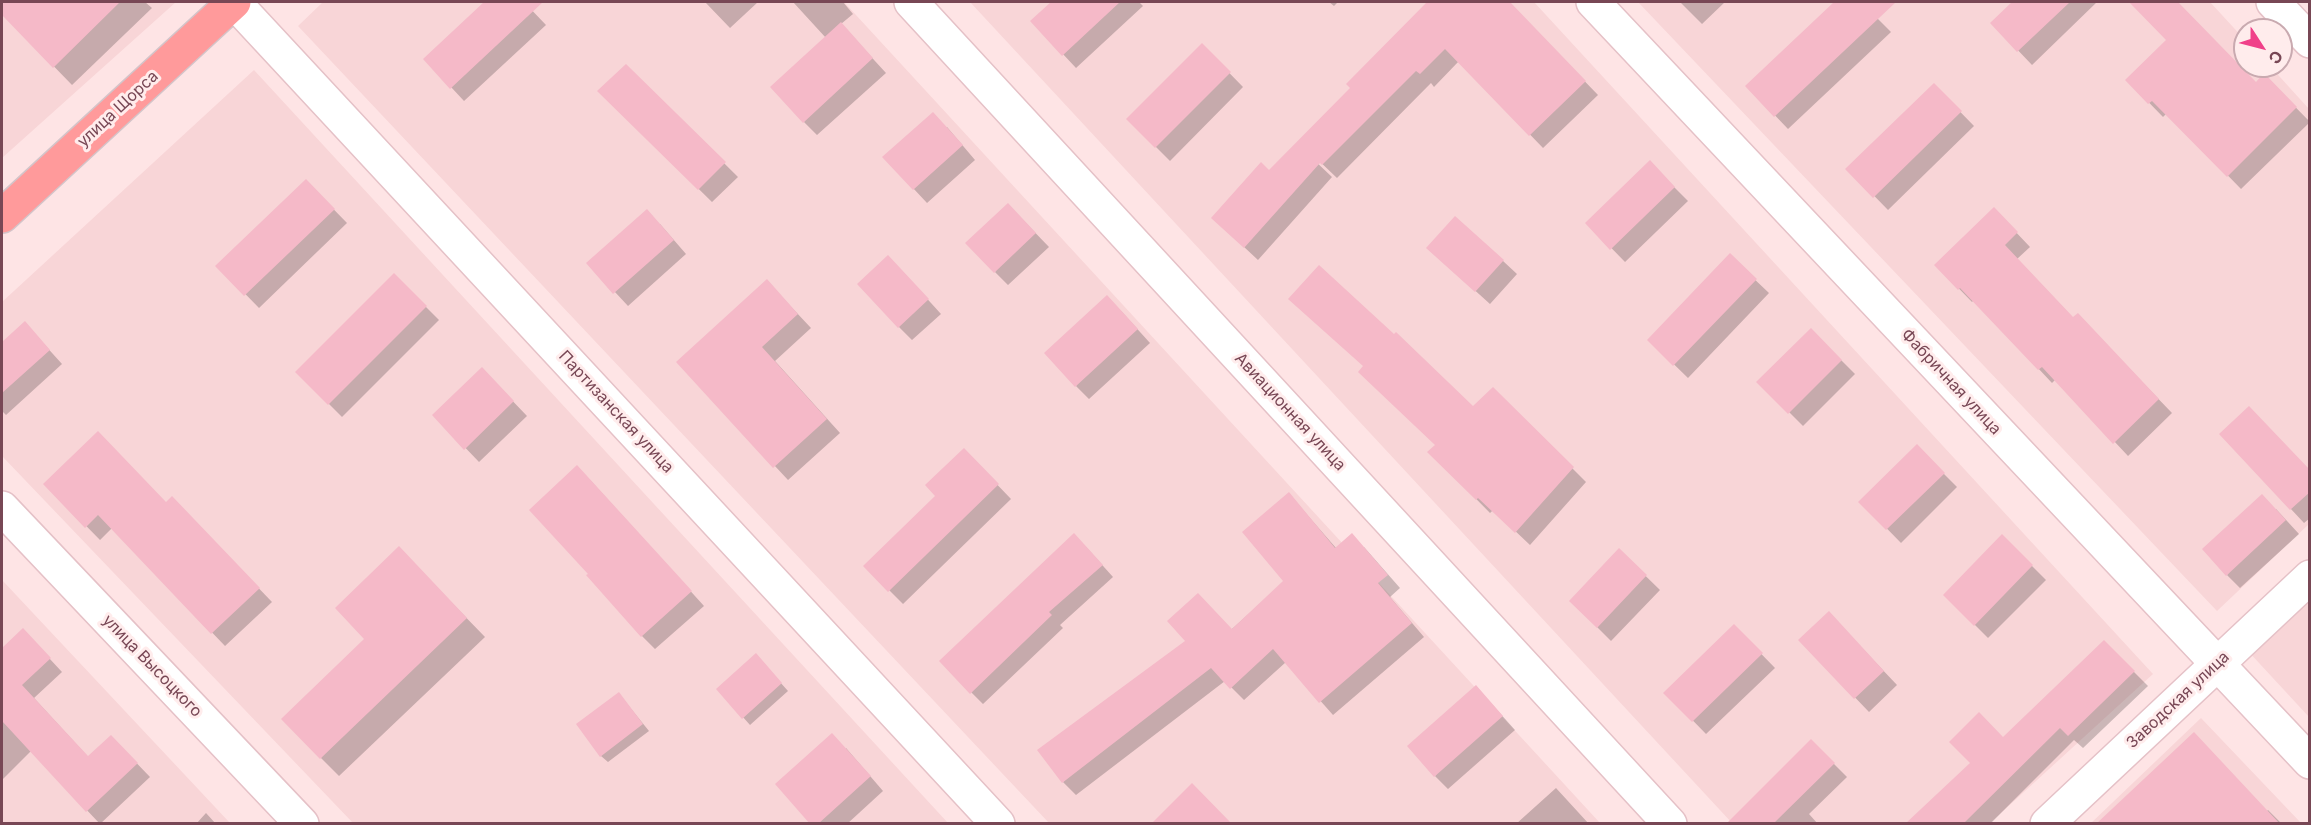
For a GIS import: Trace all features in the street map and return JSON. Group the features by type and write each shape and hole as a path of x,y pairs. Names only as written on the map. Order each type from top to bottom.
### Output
{"main road":[{"name":"улица Щорса","path":"2,216 234,2"}],"street":[{"name":"Партизанская улица","path":"234,2 998,824"},
{"name":"Авиационная улица","path":"911,2 1670,824"},
{"name":"Фабричная улица","path":"1593,2 2310,762"},
{"path":"2272,2 2310,41"},
{"name":"улица Высоцкого","path":"2,508 302,824"},
{"name":"Заводская улица","path":"2047,824 2310,577"}],"shaded area":[{"path":"2,2 176,2 2,158"},
{"path":"323,2 844,2 1600,823 1049,823 298,26"},
{"path":"970,2 1534,2 2153,674 1990,823 1732,823"},
{"path":"1638,2 2210,2 2233,27 2233,78 2281,78 2309,109 2309,524 2217,611"},
{"path":"254,70 948,823 353,823 2,456 2,302"},
{"path":"2,580 230,823 2,823"},
{"path":"2309,598 2309,717 2247,650"},
{"path":"2201,718 2301,823 2090,824"}],"building":[{"path":"2,2 120,2 53,68 2,15"},
{"path":"484,2 543,2 450,89 423,59"},
{"path":"1051,2 1120,2 1062,56 1030,21"},
{"path":"1427,2 1510,2 1586,81 1529,136 1445,49 1420,74 1416,71 1322,165 1320,163 1244,248 1211,218 1261,162 1269,170 1350,88 1346,84"},
{"path":"1834,2 1896,2 1774,117 1745,86"},
{"path":"2012,2 2070,2 2017,52 1990,23"},
{"path":"2129,2 2178,2 2233,58 2233,78 2252,78 2256,82 2260,78 2269,78 2297,107 2227,177 2152,101 2148,104 2125,80 2166,40"},
{"path":"841,22 873,58 803,123 770,87"},
{"path":"1202,43 1231,72 1155,148 1126,119"},
{"path":"626,64 726,162 698,190 597,91"},
{"path":"1934,83 1962,111 1873,198 1845,169"},
{"path":"933,112 963,145 913,190 882,157"},
{"path":"1650,160 1675,187 1610,250 1585,223"},
{"path":"306,179 335,209 244,296 215,266"},
{"path":"1008,203 1036,233 994,273 965,243"},
{"path":"1994,207 2018,232 2005,245 2073,317 2078,313 2159,399 2113,444 2042,367 2038,370 1960,288 1958,290 1934,265"},
{"path":"647,209 674,240 613,294 586,263"},
{"path":"1455,216 1504,260 1475,292 1426,248"},
{"path":"1730,253 1757,279 1673,366 1647,340"},
{"path":"888,255 929,299 898,328 857,284"},
{"path":"1319,265 1394,334 1396,332 1473,406 1493,387 1574,467 1515,533 1478,498 1476,500 1427,452 1435,445 1358,372 1363,366 1288,299"},
{"path":"394,273 427,306 328,405 295,372"},
{"path":"767,279 798,314 762,347 827,419 773,468 676,362"},
{"path":"1107,295 1138,329 1075,387 1044,353"},
{"path":"25,321 50,350 2,393 2,342"},
{"path":"1811,328 1842,360 1788,414 1756,382"},
{"path":"482,367 514,401 464,450 432,415"},
{"path":"2249,406 2310,470 2310,492 2290,510 2219,434"},
{"path":"98,431 166,502 172,496 260,588 211,634 98,515 85,528 43,484"},
{"path":"1917,444 1945,473 1886,530 1858,502"},
{"path":"964,448 999,484 888,592 863,566 935,496 925,485"},
{"path":"577,465 692,591 641,637 586,575 588,574 529,510"},
{"path":"1289,492 1335,548 1352,533 1388,575 1378,583 1412,623 1319,703 1273,649 1230,689 1211,668 1062,783 1037,750 1185,641 1167,621 1198,593 1232,629 1283,581 1242,532"},
{"path":"2262,494 2286,520 2226,576 2202,549"},
{"path":"1074,533 1103,565 1049,612 1052,615 970,694 939,661"},
{"path":"2002,534 2033,565 1974,626 1943,595"},
{"path":"399,546 467,618 320,759 281,719 364,639 335,608"},
{"path":"1619,548 1647,575 1597,628 1569,601"},
{"path":"1829,611 1884,671 1854,699 1798,640"},
{"path":"1734,624 1763,653 1692,722 1663,693"},
{"path":"23,628 51,658 22,685 88,756 111,735 138,763 86,812 2,721 2,648"},
{"path":"2104,640 2135,671 2068,736 2060,728 1963,824 1905,824 1970,763 1949,742 1979,712 2003,737"},
{"path":"756,653 782,683 742,719 716,689"},
{"path":"1476,685 1503,716 1434,777 1407,746"},
{"path":"619,692 643,724 600,757 576,724"},
{"path":"2194,732 2280,824 2096,824"},
{"path":"832,733 871,776 818,824 810,824 775,784"},
{"path":"1811,739 1835,763 1773,824 1726,824"},
{"path":"1192,783 1232,824 1151,824"}]}
